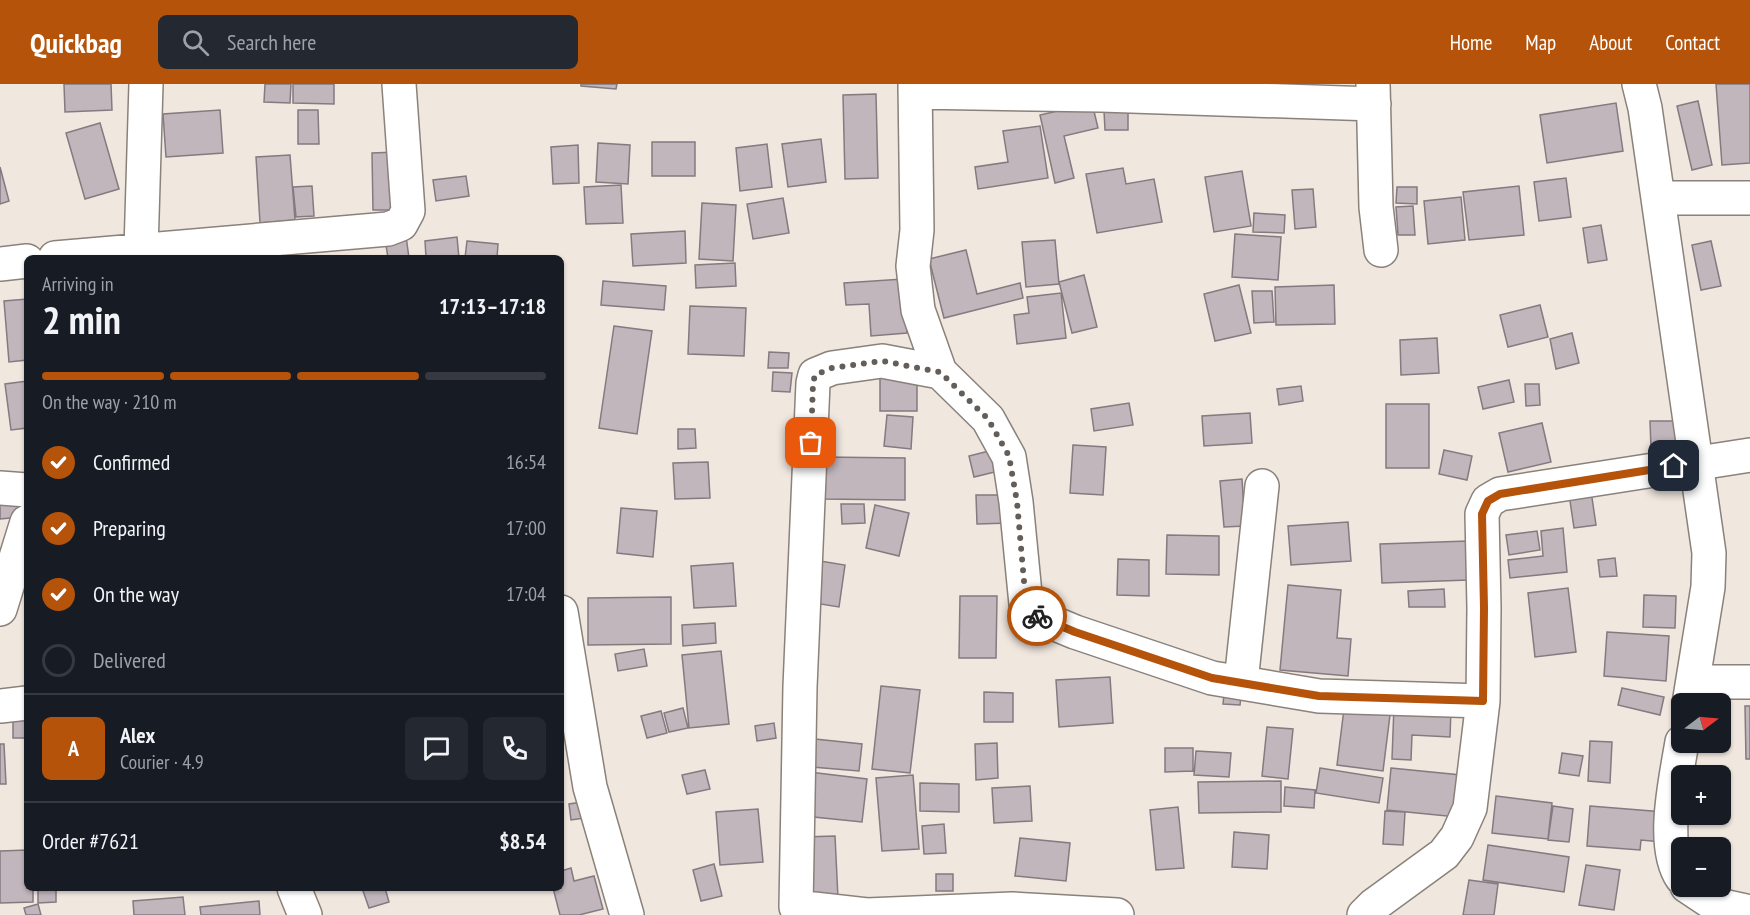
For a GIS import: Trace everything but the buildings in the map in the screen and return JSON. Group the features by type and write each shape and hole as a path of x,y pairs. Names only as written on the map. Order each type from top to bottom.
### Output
{"street":[{"path":"141,250 146,84"},
{"path":"87,255 388,229 401,224 408,211 399,84"},
{"path":"1639,84 1645,108 1709,553 1707,587 1691,693 1750,682"},
{"path":"1381,250 1376,207 1374,94 1089,95 915,88 917,230 913,266 918,310 940,372 988,419 1009,456 1017,502 1026,604 1034,615 1075,632 1212,678 1319,696 1483,701"},
{"path":"1658,198 1750,198"},
{"path":"0,264 24,261"},
{"path":"940,372 882,361 832,368 815,375 789,912 867,915 1012,909 1117,915"},
{"path":"1364,915 1374,905 1444,854 1457,837 1470,808 1483,701 1482,514 1488,501 1500,494 1750,455"},
{"path":"1241,682 1262,486"},
{"path":"0,488 24,490"},
{"path":"0,609 24,532"},
{"path":"564,630 590,787 627,915"},
{"path":"0,706 24,703"},
{"path":"1671,837 1670,826 1680,753"},
{"path":"295,891 305,915"},
{"path":"1704,897 1714,904 1750,912"}],"way so far":[{"path":"811,443 815,375 832,368 882,361 940,372 988,419 1009,456 1017,502 1026,604 1037,616"}],"route":[{"path":"1037,616 1075,632 1212,678 1319,696 1483,701 1482,514 1488,501 1500,494 1674,466"}]}
